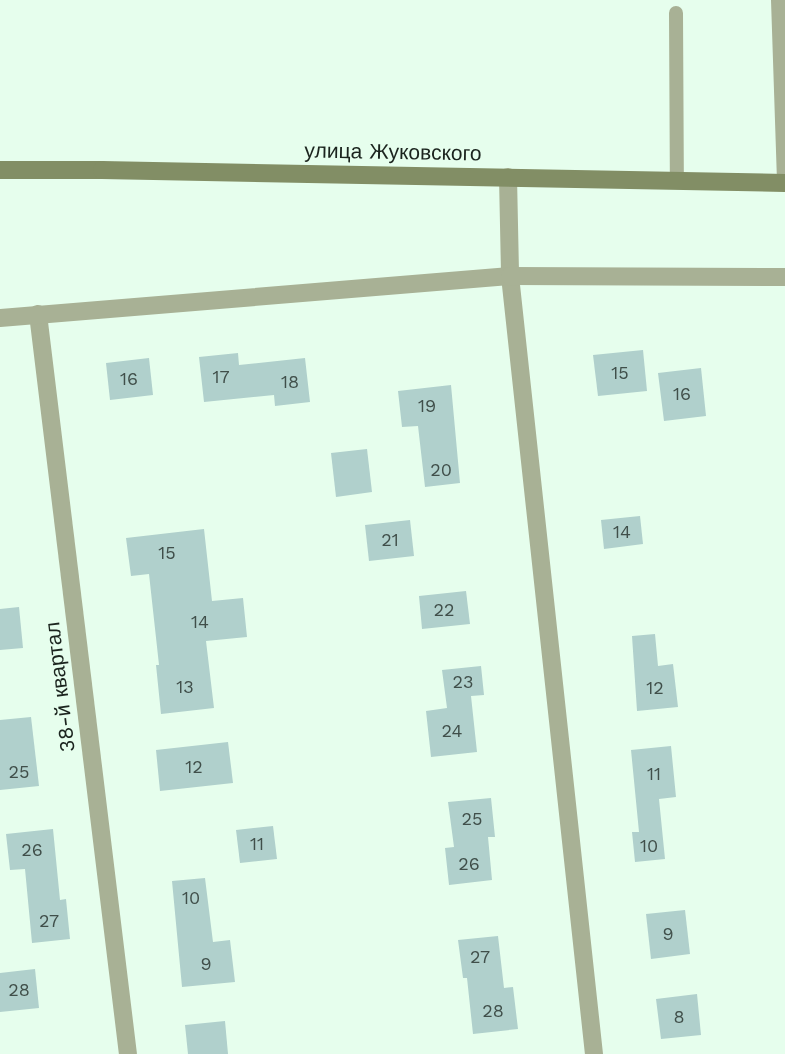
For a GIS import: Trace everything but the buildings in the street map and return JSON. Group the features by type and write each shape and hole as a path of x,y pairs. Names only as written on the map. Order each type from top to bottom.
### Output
{"street":[{"name":"улица Жуковского","path":"0,170 784,183"},
{"path":"508,177 510,276 594,1054"},
{"path":"0,318 510,276 785,277"},
{"name":"38-й квартал","path":"38,314 128,1054"}],"lane":[{"path":"778,0 784,183"},
{"path":"676,13 677,181"}]}
